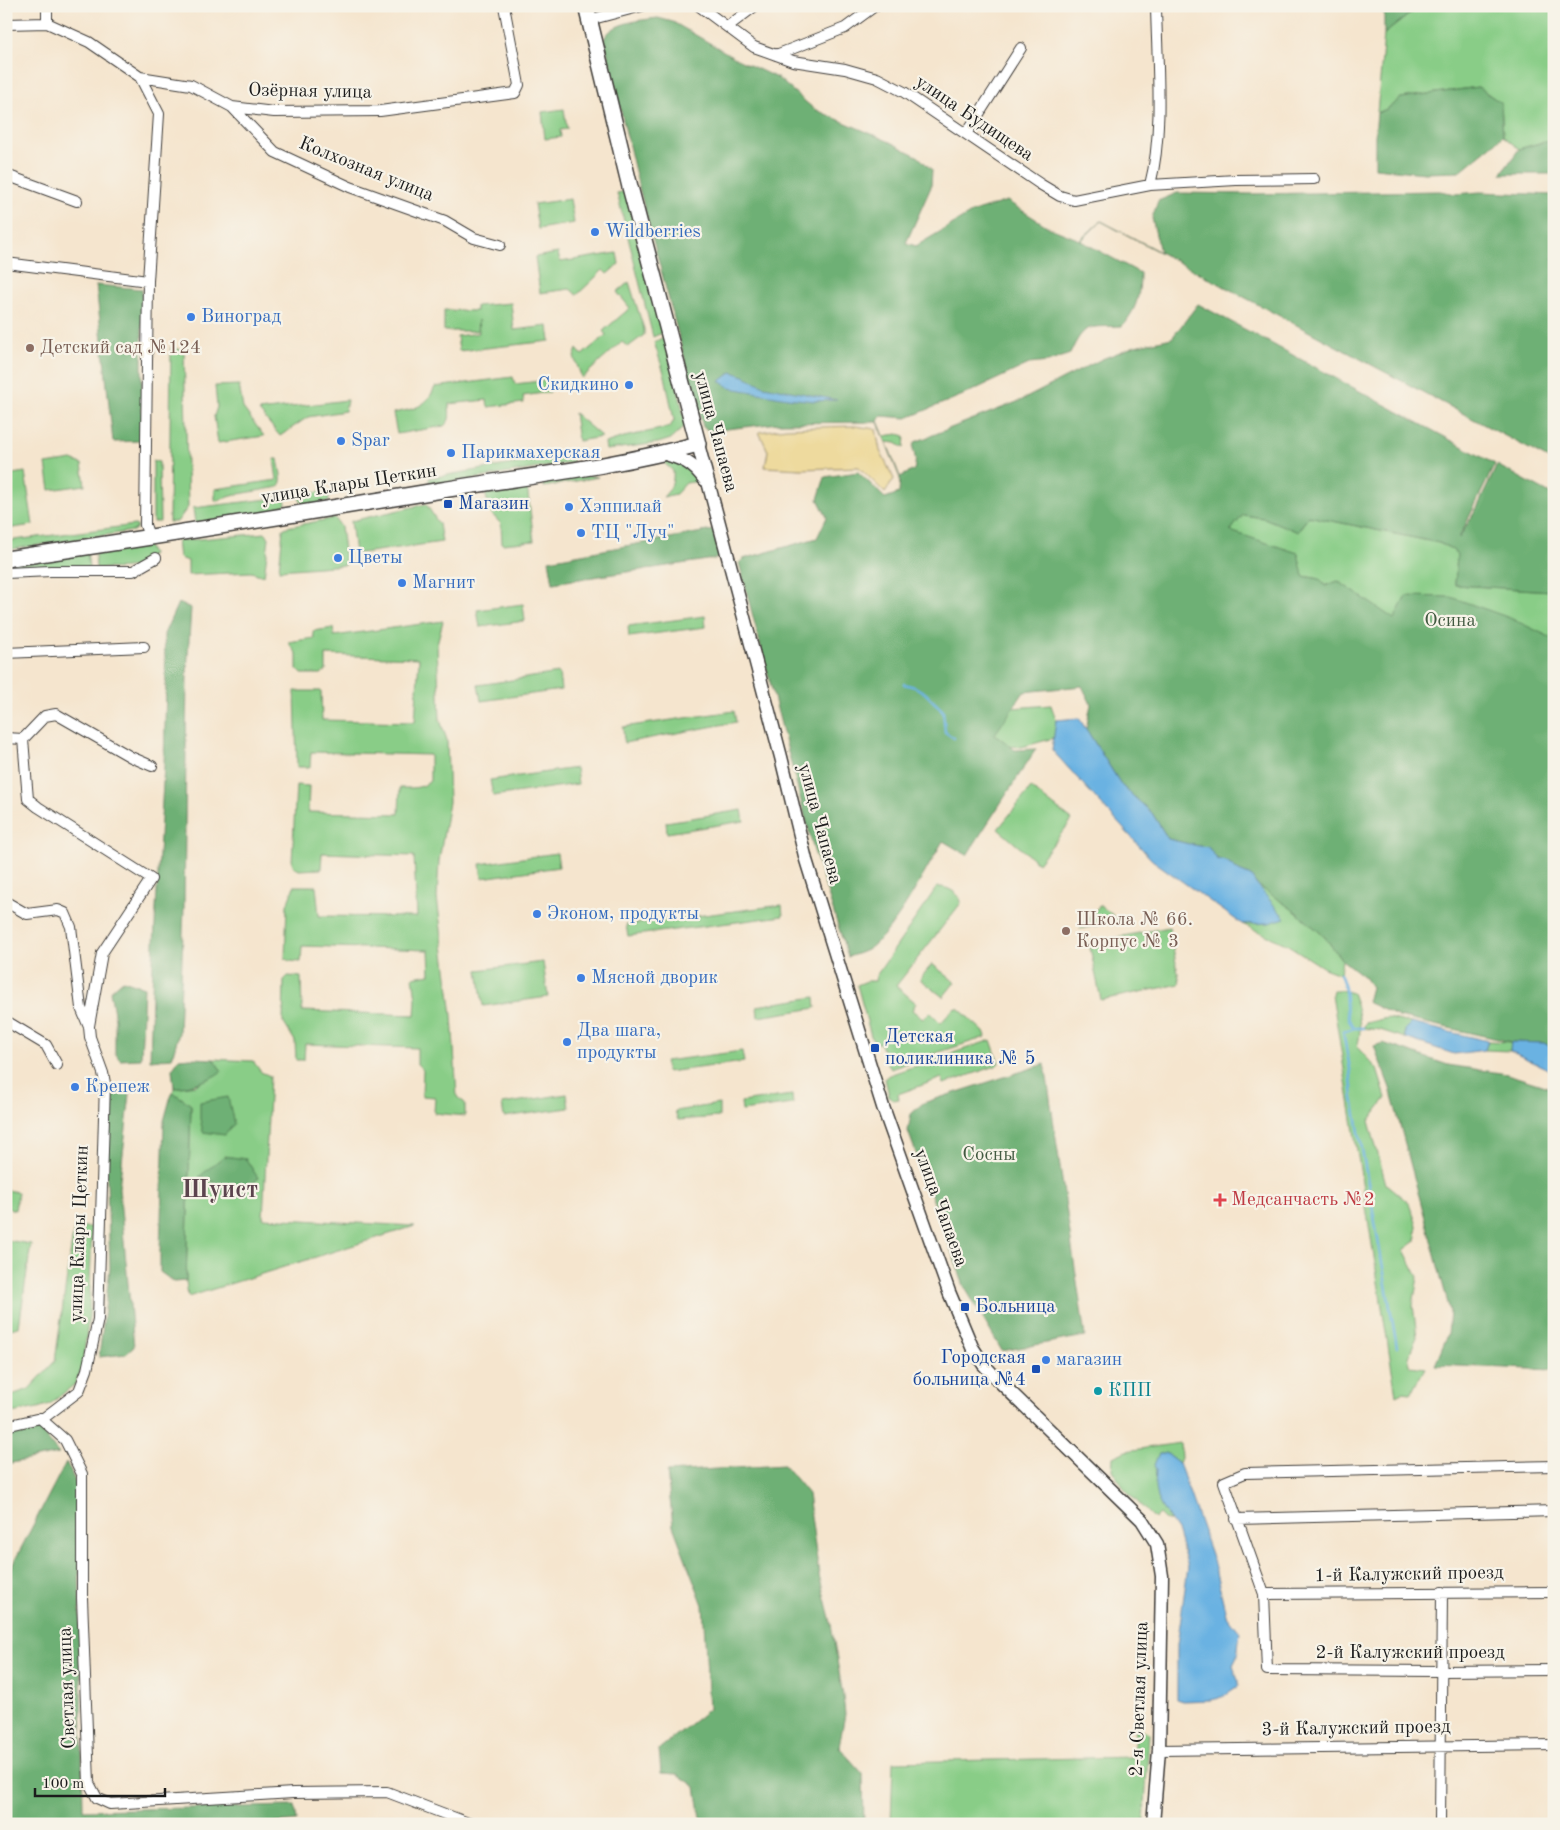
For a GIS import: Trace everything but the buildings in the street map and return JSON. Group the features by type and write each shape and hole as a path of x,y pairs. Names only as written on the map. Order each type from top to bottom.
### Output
{"main road":[{"name":"улица Чапаева","path":"588,13 630,187 698,444"},
{"name":"улица Клары Цеткин","path":"6,559 578,470 698,444"}],"street":[{"path":"46,23 47,6"},
{"path":"371,6 375,8 376,6"},
{"name":"Озёрная улица","path":"6,24 46,23 89,42 140,77 191,85 232,107 274,112 380,111 515,93 519,85 504,6"},
{"path":"588,13 607,6"},
{"path":"588,13 642,6"},
{"name":"улица Будищева","path":"699,6 754,47 793,61 845,69 878,78 904,92 1040,184 1060,196 1074,200 1150,185 1236,180 1314,179"},
{"path":"727,27 755,6"},
{"path":"776,55 804,46 845,28 875,6"},
{"path":"1150,185 1158,135 1156,6"},
{"path":"966,134 1021,48"},
{"path":"140,77 159,114 148,282 145,525 150,538"},
{"name":"Колхозная улица","path":"232,107 275,152 350,187 444,221 474,238 500,245"},
{"path":"6,180 6,176 77,201"},
{"path":"6,263 148,282"},
{"name":"улица Чапаева","path":"698,444 781,757 806,860 883,1107 949,1292 972,1347 984,1365 1142,1520 1157,1544 1162,1576"},
{"path":"662,453 688,462 698,470 708,484"},
{"path":"6,573 133,571 156,558"},
{"path":"6,653 144,647"},
{"path":"89,1027 102,954 151,879 28,799 23,739 45,716 56,714 130,757 152,766"},
{"path":"6,738 23,739"},
{"name":"улица Клары Цеткин","path":"6,902 27,914 58,910 65,913 71,927 81,1008 89,1027 90,1037 105,1083 98,1319 88,1370 79,1392 45,1417 6,1426"},
{"path":"6,1021 46,1045 57,1065"},
{"name":"Светлая улица","path":"40,1418 65,1440 82,1474 82,1598 89,1783 97,1798 110,1804 293,1793 387,1792 471,1824"},
{"path":"1264,1594 1224,1482 1245,1473 1554,1466"},
{"path":"1236,1519 1554,1511"},
{"name":"2-я Светлая улица","path":"1152,1824 1159,1750 1162,1576"},
{"path":"1440,1824 1442,1592"},
{"name":"1-й Калужский проезд","path":"1264,1594 1554,1592"},
{"name":"2-й Калужский проезд","path":"1264,1594 1267,1670 1442,1672 1554,1670"},
{"name":"3-й Калужский проезд","path":"1159,1750 1554,1745"}],"green space":[{"path":"1384,6 1420,6 1384,34"},
{"path":"1420,6 1554,6 1554,141 1519,149 1503,136 1501,103 1478,87 1401,98 1387,109 1377,113 1384,34"},
{"name":"Осина","path":"658,18 673,22 739,60 779,79 814,109 890,142 919,157 932,170 931,187 906,243 916,246 973,212 1007,201 1050,228 1080,240 1101,221 1081,241 1140,273 1137,301 1131,314 1122,326 1089,328 1080,336 1070,354 1048,362 1029,364 963,395 907,418 881,416 878,421 900,477 914,470 913,448 915,442 1022,400 1102,359 1135,346 1172,338 1198,304 1495,464 1459,538 1477,508 1497,465 1554,496 1554,593 1551,591 1455,585 1457,555 1452,549 1439,543 1308,516 1298,532 1264,518 1243,515 1230,531 1298,553 1303,576 1320,579 1325,586 1338,581 1394,619 1406,596 1451,597 1510,618 1552,638 1554,641 1554,1049 1544,1043 1511,1042 1399,1017 1367,1002 1371,987 1364,977 1342,960 1324,936 1296,912 1256,884 1251,876 1239,871 1228,862 1217,859 1208,847 1168,839 1152,813 1122,786 1086,729 1091,704 1082,686 1024,692 995,734 1015,750 1036,749 967,855 943,841 909,900 888,930 867,950 848,957 814,851 739,563 743,559 817,538 827,517 818,499 825,477 858,472 885,498 899,493 900,478 878,422 778,423 710,431 703,427 638,184 604,39 608,33 620,25"},
{"path":"1478,87 1501,103 1503,136 1459,172 1425,173 1375,168 1377,113 1387,109 1401,98"},
{"path":"564,109 567,129 560,130 561,137 545,139 542,112"},
{"path":"1554,141 1554,174 1501,174 1519,149"},
{"path":"627,191 664,332 653,337 617,193"},
{"path":"1440,191 1456,194 1480,192 1554,195 1554,462 1101,221 1160,252 1152,218 1158,201 1177,193 1250,194"},
{"path":"570,199 574,223 538,229 534,204"},
{"path":"558,253 560,262 617,253 619,264 607,274 603,270 577,295 570,289 540,293 535,257"},
{"path":"629,282 644,329 644,335 628,347 622,342 582,378 574,357 577,349 582,355 606,335 603,331 630,308 617,292"},
{"path":"96,285 142,289 142,441 113,442"},
{"path":"511,303 514,330 548,326 550,341 459,351 457,336 479,333 478,320 477,331 444,331 444,310 476,311 476,306"},
{"path":"666,336 686,425 671,439 658,443 606,450 605,443 670,427 674,420 665,376 654,342"},
{"path":"171,347 184,351 188,507 177,522 169,522"},
{"path":"513,377 515,384 549,380 550,392 523,396 524,403 488,407 487,400 449,404 449,419 444,426 397,434 393,413 407,410 423,403 428,399 435,387"},
{"path":"239,385 243,408 264,436 218,443 214,416 217,407 215,386"},
{"path":"347,400 345,411 308,417 280,436 259,411"},
{"path":"574,413 602,437 578,441"},
{"path":"898,434 905,436 904,448 896,443 886,442 884,436"},
{"path":"573,454 573,461 570,463 430,486 429,478"},
{"path":"274,459 278,459 281,473 279,487 239,494 215,501 215,489 277,480"},
{"path":"72,460 82,464 85,485 50,490 46,464"},
{"path":"661,460 675,460 684,463 700,481 686,483 676,494 663,497 671,486 673,471"},
{"path":"153,461 159,462 160,522 153,522"},
{"path":"25,472 33,525 6,529 6,475"},
{"path":"587,475 598,477 544,487 543,482"},
{"path":"527,486 534,541 502,544 501,524 490,512 485,492"},
{"path":"328,491 329,501 307,507 297,495"},
{"path":"285,497 286,504 278,512 195,523 193,508"},
{"path":"426,504 439,524 442,542 355,554 351,521"},
{"name":"Осина","path":"1243,515 1264,518 1298,531 1308,516 1439,543 1452,549 1457,555 1455,585 1552,591 1554,593 1554,675 1394,620 1338,581 1325,586 1320,579 1303,576 1230,531"},
{"path":"335,518 341,527 346,565 279,570 283,529"},
{"path":"135,525 138,527 133,531 6,550 6,541"},
{"path":"713,530 721,558 553,583 549,560"},
{"path":"266,533 269,538 264,576 251,572 188,575 188,561 179,558 177,541"},
{"path":"147,545 152,554 140,564 119,569 96,568 95,553"},
{"path":"87,551 89,568 6,570 6,563"},
{"path":"178,603 191,608 187,672 184,908 179,1033 172,1058 150,1060 153,961 164,765 166,684 164,634"},
{"path":"523,604 525,621 480,627 477,610"},
{"path":"705,616 706,627 629,637 628,626"},
{"path":"443,621 437,644 440,720 447,740 449,802 439,861 437,898 452,1015 457,1097 465,1103 465,1116 434,1113 435,1097 422,1096 423,1070 417,1064 417,1048 305,1044 304,1060 296,1060 295,1041 283,1022 284,980 288,976 301,977 302,1011 415,1015 416,999 413,977 430,974 429,950 302,946 301,962 289,961 285,958 287,905 294,886 316,886 319,916 417,917 414,856 322,853 321,869 299,870 294,867 292,862 296,785 309,786 308,812 399,814 400,788 420,787 430,781 430,755 311,752 310,767 297,767 295,691 321,691 322,720 415,722 419,658 326,655 326,671 321,674 302,674 297,669 297,654 288,642 314,638 313,631 333,628 334,636"},
{"path":"559,673 561,690 481,701 478,685"},
{"path":"1051,705 1056,720 1054,738 1022,747 1003,746 950,763 1012,708"},
{"path":"734,711 736,722 624,743 623,727"},
{"path":"576,768 578,784 493,796 490,780"},
{"path":"1031,788 1072,820 1038,863 998,829"},
{"path":"742,810 744,821 667,833 666,822"},
{"path":"1197,833 1256,884 1296,911 1324,936 1342,960 1340,974 1324,968 1288,945 1242,924 1269,923"},
{"path":"557,853 559,867 482,878 480,864"},
{"path":"937,887 956,893 961,903 896,986 916,1003 912,1010 923,1019 930,1012 941,1023 953,1009 958,1008 985,1033 986,1037 891,1069 880,1043 875,1043 871,1036 857,985 867,981 875,981 876,976"},
{"path":"782,905 783,916 628,936 626,925"},
{"path":"1100,905 1120,921 1079,929"},
{"path":"1169,927 1180,984 1101,1000 1089,943"},
{"path":"543,962 548,997 483,1006 478,970"},
{"path":"932,964 955,982 943,997 920,979"},
{"path":"123,980 144,987 141,1059 120,1060 115,1053 115,1019 110,991"},
{"path":"1333,990 1352,993 1360,1027 1357,1047 1377,1069 1386,1098 1369,1121 1386,1184 1409,1203 1417,1225 1416,1241 1404,1250 1418,1277 1413,1305 1417,1337 1408,1357 1411,1366 1425,1368 1411,1393 1402,1392 1396,1395 1332,994"},
{"path":"815,997 816,1008 758,1017 757,1006"},
{"path":"1387,1018 1411,1023 1405,1029 1405,1038 1380,1030 1363,1028 1366,1023"},
{"path":"991,1040 999,1063 996,1066 944,1084 942,1078 898,1094 899,1099 893,1100 889,1096 885,1078 889,1075"},
{"path":"1488,1041 1511,1042 1510,1051 1485,1050"},
{"path":"1383,1043 1448,1065 1507,1074 1551,1088 1554,1072 1554,1370 1435,1365 1448,1334 1450,1311 1390,1088 1374,1046"},
{"path":"742,1051 744,1062 667,1072 665,1061"},
{"path":"179,1059 213,1059 222,1071 211,1078 174,1088 172,1069"},
{"path":"213,1059 253,1061 261,1072 270,1076 263,1218 415,1226 188,1297 186,1281 191,1105 173,1092 174,1088 196,1085 221,1070"},
{"name":"Сосны","path":"1045,1064 1085,1336 1002,1351 964,1286 908,1131 911,1114 923,1103"},
{"path":"115,1087 130,1094 119,1188 134,1347 126,1354 99,1357 110,1268 106,1154"},
{"path":"173,1092 191,1105 186,1281 174,1282 160,1272 164,1121"},
{"path":"567,1094 569,1108 504,1117 502,1104"},
{"path":"792,1095 793,1104 742,1111 741,1102"},
{"path":"228,1097 234,1124 225,1135 203,1132 200,1119 200,1102"},
{"path":"719,1104 719,1117 678,1120 675,1111"},
{"path":"224,1156 246,1159 258,1178 247,1191 229,1197 214,1182 199,1177"},
{"path":"6,1190 18,1192 15,1210 6,1208"},
{"path":"74,1227 92,1227 89,1316 82,1368 75,1384 50,1404 6,1414 6,1397 29,1389 55,1361"},
{"path":"6,1240 31,1244 19,1327 6,1330"},
{"path":"39,1428 59,1454 6,1464 6,1435"},
{"path":"1180,1443 1181,1458 1179,1463 1166,1453 1159,1453 1156,1473 1159,1496 1167,1515 1172,1521 1164,1519 1159,1514 1154,1519 1124,1488 1112,1470 1113,1457 1126,1451"},
{"path":"66,1462 78,1487 83,1810 295,1806 297,1821 263,1824 6,1824 6,1577"},
{"path":"784,1465 808,1494 819,1575 830,1618 843,1696 845,1714 839,1747 863,1774 864,1824 702,1824 696,1787 677,1774 661,1773 659,1749 709,1709 703,1605 673,1526 667,1472"},
{"path":"1135,1731 1149,1733 1144,1824 891,1824 893,1762 1133,1757"}],"sand":[{"path":"855,426 876,429 880,451 894,479 885,493 859,467 801,469 765,467 768,451 759,432 786,428"}],"water":[{"path":"732,372 764,386 837,400 814,401 787,398 730,388 720,381"},
{"path":"1079,718 1122,786 1152,813 1168,839 1208,847 1217,859 1228,862 1239,871 1251,876 1285,918 1269,923 1242,924 1152,860 1052,750 1056,720"},
{"path":"1411,1023 1488,1041 1485,1050 1454,1054 1405,1038 1405,1029"},
{"path":"1511,1042 1544,1043 1554,1049 1554,1072 1510,1051"},
{"path":"1159,1453 1166,1453 1179,1463 1213,1560 1226,1614 1240,1632 1237,1657 1233,1665 1238,1686 1220,1698 1183,1701 1177,1699 1177,1645 1188,1567 1177,1530 1157,1498 1155,1488 1156,1470 1154,1465"}],"waterway":[{"path":"904,684 915,687 925,693 943,711 945,732 954,738"},
{"path":"1340,974 1345,989 1346,1010 1349,1019 1354,1028 1363,1028"},
{"path":"1354,1028 1343,1032 1397,1347"}],"place":[{"name":"Wildberries","path":"595,232"},
{"name":"Виноград","path":"191,317"},
{"name":"Детский сад №124","path":"30,348"},
{"name":"Скидкино","path":"629,385"},
{"name":"Spar","path":"341,441"},
{"name":"Парикмахерская","path":"451,453"},
{"name":"Магазин","path":"448,504"},
{"name":"Хэппилай","path":"569,507"},
{"name":"ТЦ \"Луч\"","path":"581,533"},
{"name":"Цветы","path":"338,558"},
{"name":"Магнит","path":"402,583"},
{"name":"Эконом, продукты","path":"537,914"},
{"name":"Школа № 66. Корпус № 3","path":"1066,931"},
{"name":"Мясной дворик","path":"581,978"},
{"name":"Два шага, продукты","path":"567,1042"},
{"name":"Детская поликлиника № 5","path":"875,1048"},
{"name":"Крепеж","path":"75,1087"},
{"name":"Медсанчасть №2","path":"1220,1200"},
{"name":"Больница","path":"965,1307"},
{"name":"магазин","path":"1046,1360"},
{"name":"Городская больница №4","path":"1036,1369"},
{"name":"КПП","path":"1098,1391"}],"district":[{"name":"Шуист","path":"220,1191"}]}
